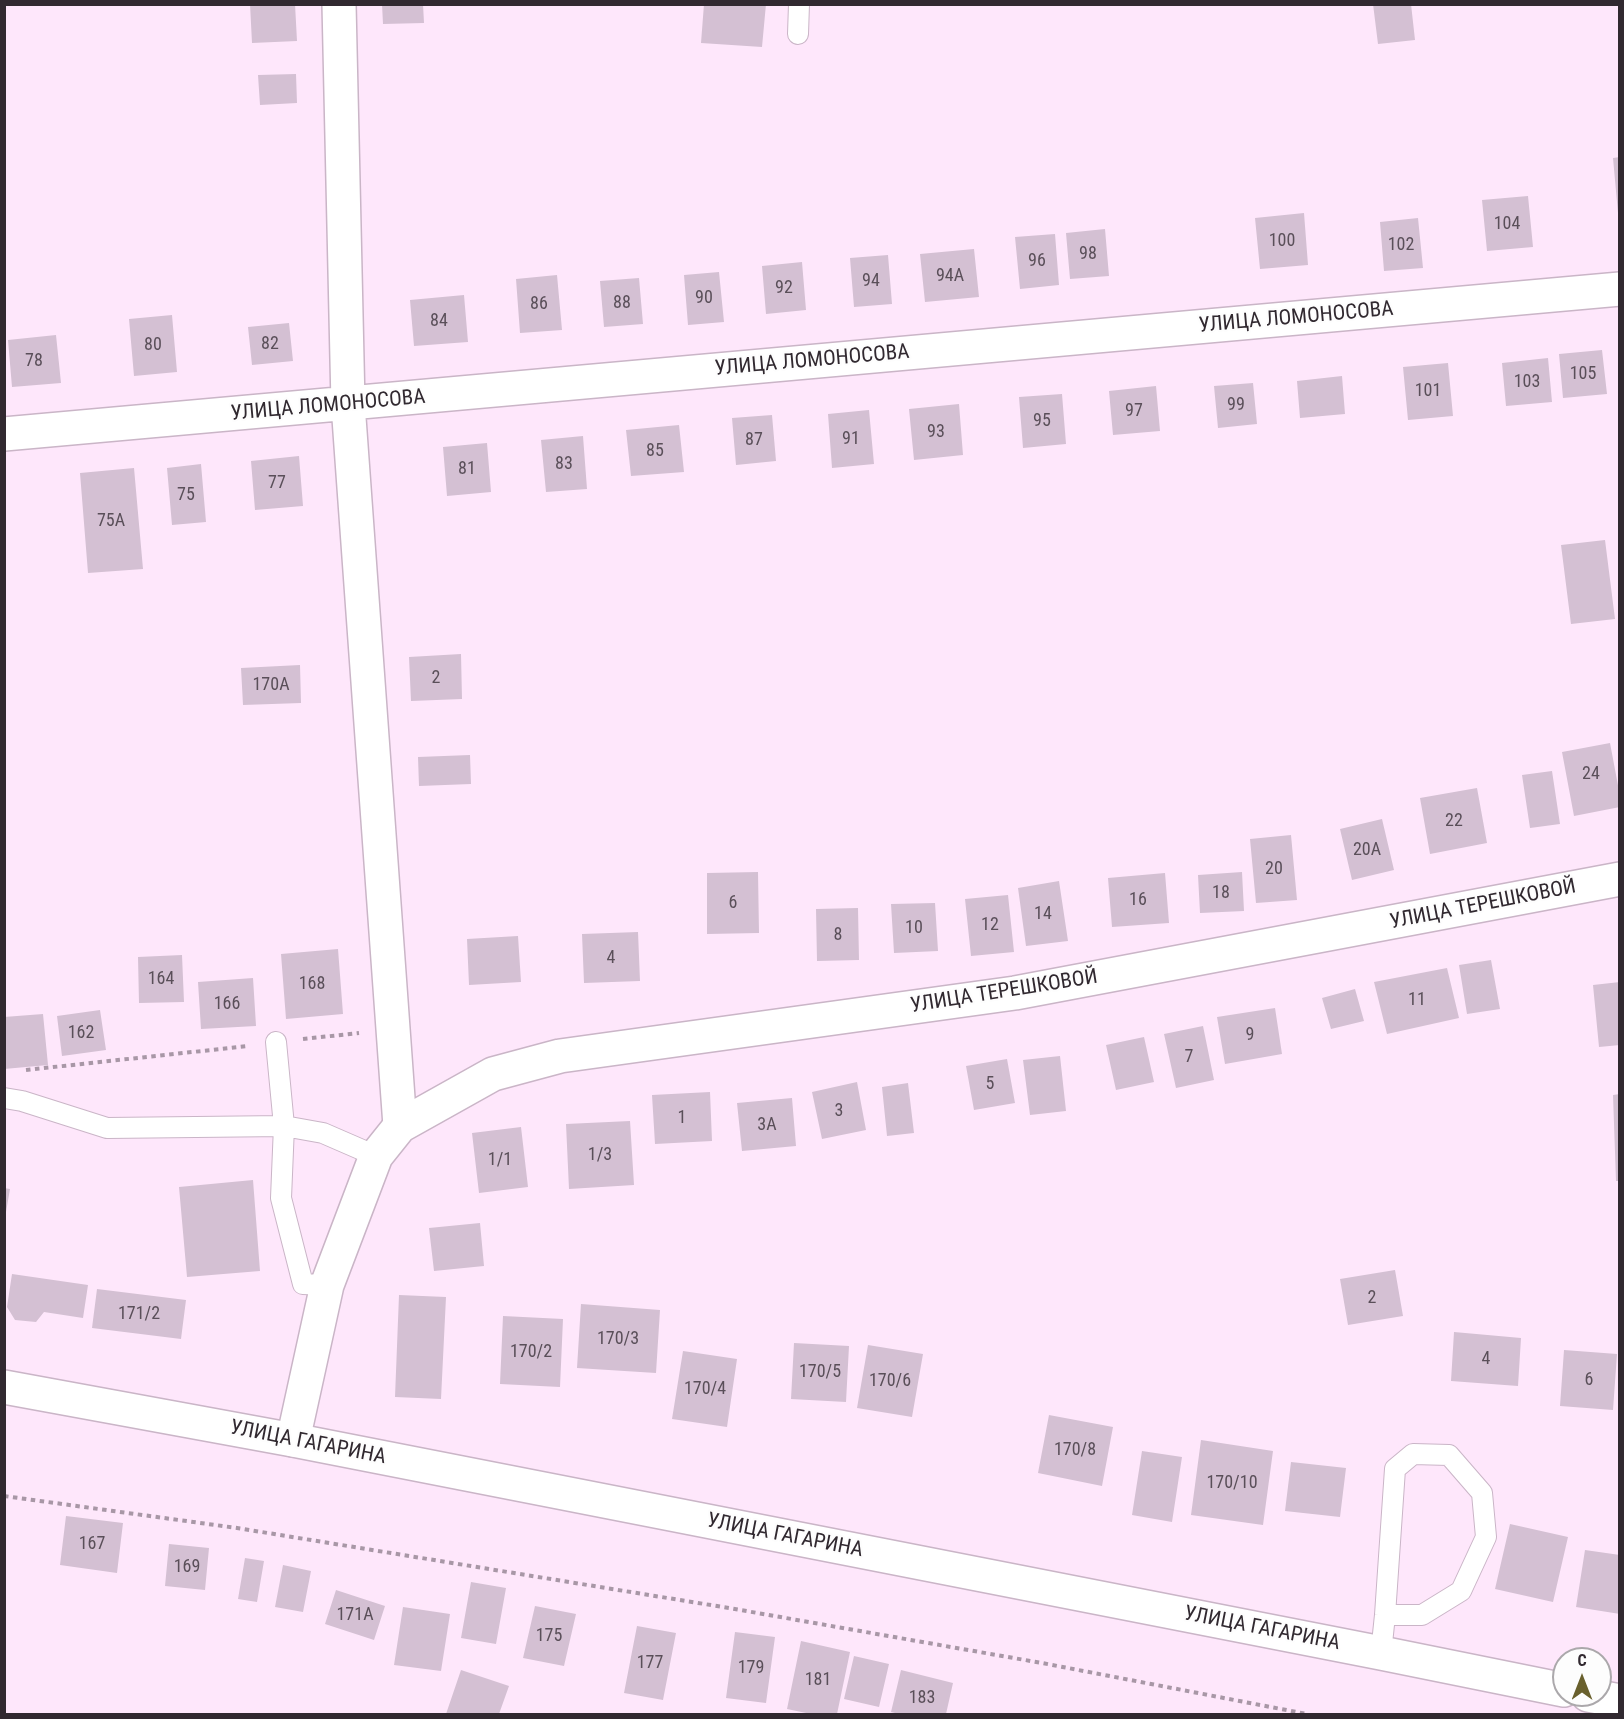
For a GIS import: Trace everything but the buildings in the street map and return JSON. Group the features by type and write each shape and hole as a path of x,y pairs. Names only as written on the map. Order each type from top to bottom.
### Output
{"street":[{"path":"293,1440 327,1286 376,1156 400,1126 348,404 339,4"},
{"name":"УЛИЦА ЛОМОНОСОВА","path":"4,434 1620,289"},
{"name":"УЛИЦА ТЕРЕШКОВОЙ","path":"400,1126 493,1074 560,1056 1014,993 1620,879"},
{"name":"УЛИЦА ГАГАРИНА","path":"4,1387 293,1440 1552,1688"}],"lane":[{"path":"798,34 799,4"},
{"path":"276,1042 284,1126 281,1198 303,1284 327,1286"},
{"path":"4,1098 22,1101 107,1128 284,1126 323,1133 376,1156"},
{"path":"1381,1653 1395,1469 1413,1454 1449,1455 1482,1493 1486,1537 1461,1591 1422,1615 1385,1616"}],"path":[{"path":"16,1071 393,1029"},
{"path":"4,1496 237,1528 729,1608 1054,1665 1306,1714"}]}
